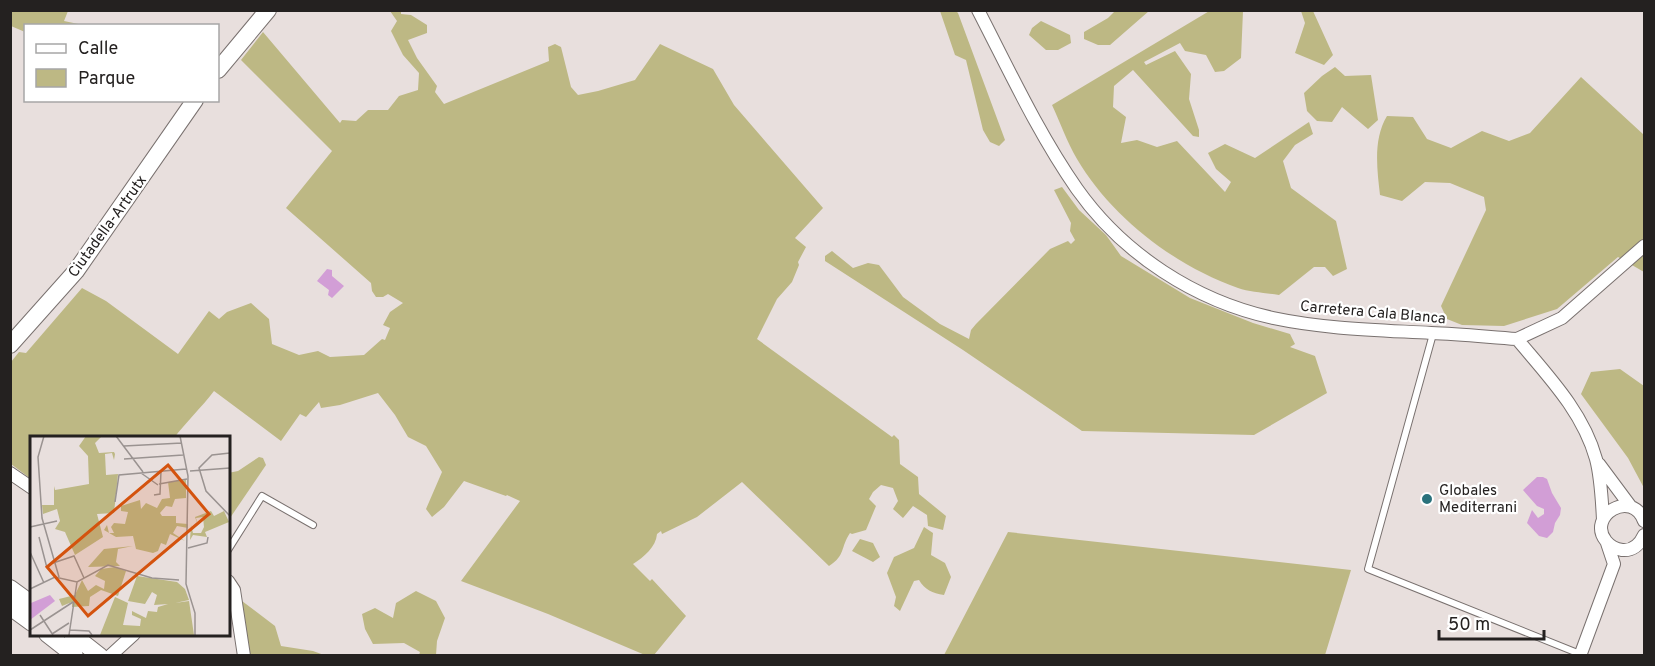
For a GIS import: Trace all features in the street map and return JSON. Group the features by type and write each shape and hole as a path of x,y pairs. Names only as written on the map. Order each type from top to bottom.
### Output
{"main road":[{"path":"219,69 268,10"},
{"name":"Ciutadella-Artrutx","path":"10,345 76,271 194,102"},
{"path":"10,588 30,603"},
{"path":"10,607 30,622"},
{"path":"50,636 75,656"},
{"path":"75,636 100,656"}],"street":[{"name":"Carretera Cala Blanca","path":"978,10 1029,108 1078,190 1106,224 1130,247 1179,282 1206,296 1273,318 1332,327 1517,339"},
{"path":"1580,655 1614,564 1602,529 1596,461 1580,419 1555,384 1517,339 1562,318 1644,246"},
{"path":"1596,461 1631,507 1644,518"},
{"path":"10,473 30,487"},
{"path":"1603,520 1610,510 1617,507 1631,507"},
{"path":"1607,543 1620,550 1627,550 1640,543 1644,535"},
{"path":"230,583 234,590 244,656"},
{"path":"110,656 132,636"}],"lane":[{"path":"1434,333 1368,569 1580,655"},
{"path":"230,547 262,496 313,525"}],"green space":[{"path":"1116,10 1149,11 1110,45 1098,45 1084,39 1084,32 1108,18"},
{"path":"1211,10 1243,11 1241,58 1224,71 1215,72 1206,55 1185,51 1180,43 1144,62 1146,65 1175,51 1191,74 1189,99 1199,137 1193,136 1133,70 1114,86 1113,107 1126,117 1121,143 1137,140 1157,147 1177,141 1225,192 1231,182 1216,169 1208,153 1225,144 1255,158 1309,122 1313,134 1295,145 1283,161 1291,188 1336,221 1347,269 1333,276 1325,267 1314,267 1279,295 1243,289 1214,279 1168,253 1126,220 1091,180 1073,152 1052,105"},
{"path":"10,11 68,11 64,21 78,24 24,24 24,32 11,26"},
{"path":"390,11 401,11 401,14 411,15 427,25 427,33 408,40 417,58 437,86 435,92 444,104 549,61 548,47 555,44 561,47 571,87 578,95 635,80 660,44 713,69 734,105 823,208 795,238 806,247 798,262 799,265 792,282 777,299 757,339 899,440 900,464 918,477 919,494 946,516 943,530 928,526 927,515 913,506 903,518 893,509 898,501 893,488 881,485 869,499 876,506 866,530 850,533 840,555 829,566 742,482 697,517 662,534 661,531 657,534 652,547 633,564 650,581 652,579 686,616 654,655 645,655 548,614 461,581 520,501 464,481 444,507 432,517 426,509 442,472 426,446 408,437 378,393 340,405 321,408 319,402 306,417 300,414 281,441 214,391 176,436 30,436 30,478 11,464 11,362 19,352 26,353 82,288 106,301 178,354 209,311 219,319 227,312 251,303 269,319 272,344 299,355 318,351 330,357 364,355 382,339 385,340 390,328 383,325 390,312 403,303 388,294 376,297 371,283 286,208 332,151 241,60 263,32 340,123 342,120 356,121 368,110 388,110 399,96 418,90 419,73 403,55 391,31 397,21"},
{"path":"940,11 958,13 1005,140 999,146 990,142 983,130 966,60 955,55"},
{"path":"1301,11 1313,11 1333,55 1324,65 1295,53 1305,23"},
{"path":"1041,21 1070,35 1071,43 1058,50 1046,50 1029,35 1032,28"},
{"path":"1335,67 1345,76 1371,75 1378,120 1368,129 1342,107 1332,122 1317,121 1307,111 1304,93"},
{"path":"1581,77 1644,135 1644,272 1618,257 1557,309 1504,326 1462,325 1447,319 1441,306 1486,210 1484,197 1450,183 1425,182 1402,201 1380,195 1377,165 1378,144 1387,116 1413,117 1427,139 1451,148 1482,131 1509,141 1530,133"},
{"path":"1062,187 1079,210 1106,235 1121,256 1190,298 1253,323 1290,334 1295,344 1290,347 1315,356 1327,393 1254,435 1082,431 963,350 825,261 825,256 832,251 853,268 868,263 879,265 903,297 940,324 969,339 971,330 976,324 1050,249 1068,241 1071,244 1075,240 1070,231 1071,223 1054,190"},
{"path":"1620,369 1644,386 1644,488 1628,458 1581,394 1591,372"},
{"path":"259,457 263,458 266,465 230,518 230,473 238,471"},
{"path":"924,527 933,533 931,555 945,563 951,577 944,595 929,590 919,580 914,581 900,611 894,606 896,597 887,573 894,557 914,548"},
{"path":"1008,532 1351,570 1325,655 944,655"},
{"path":"860,539 873,543 880,557 873,562 852,551"},
{"path":"416,591 436,601 445,618 437,641 436,655 419,655 420,652 404,643 373,644 365,629 362,614 375,608 393,618 396,603"},
{"path":"242,601 275,626 281,646 324,655 248,655"}],"shaded area":[{"path":"327,269 332,270 332,276 344,286 332,298 328,295 329,290 317,281"},
{"path":"1537,477 1547,479 1561,508 1553,532 1547,538 1539,536 1527,523 1532,510 1538,518 1544,514 1544,509 1537,506 1523,490"}],"place":[{"name":"Globales Mediterrani","path":"1427,499"}]}
